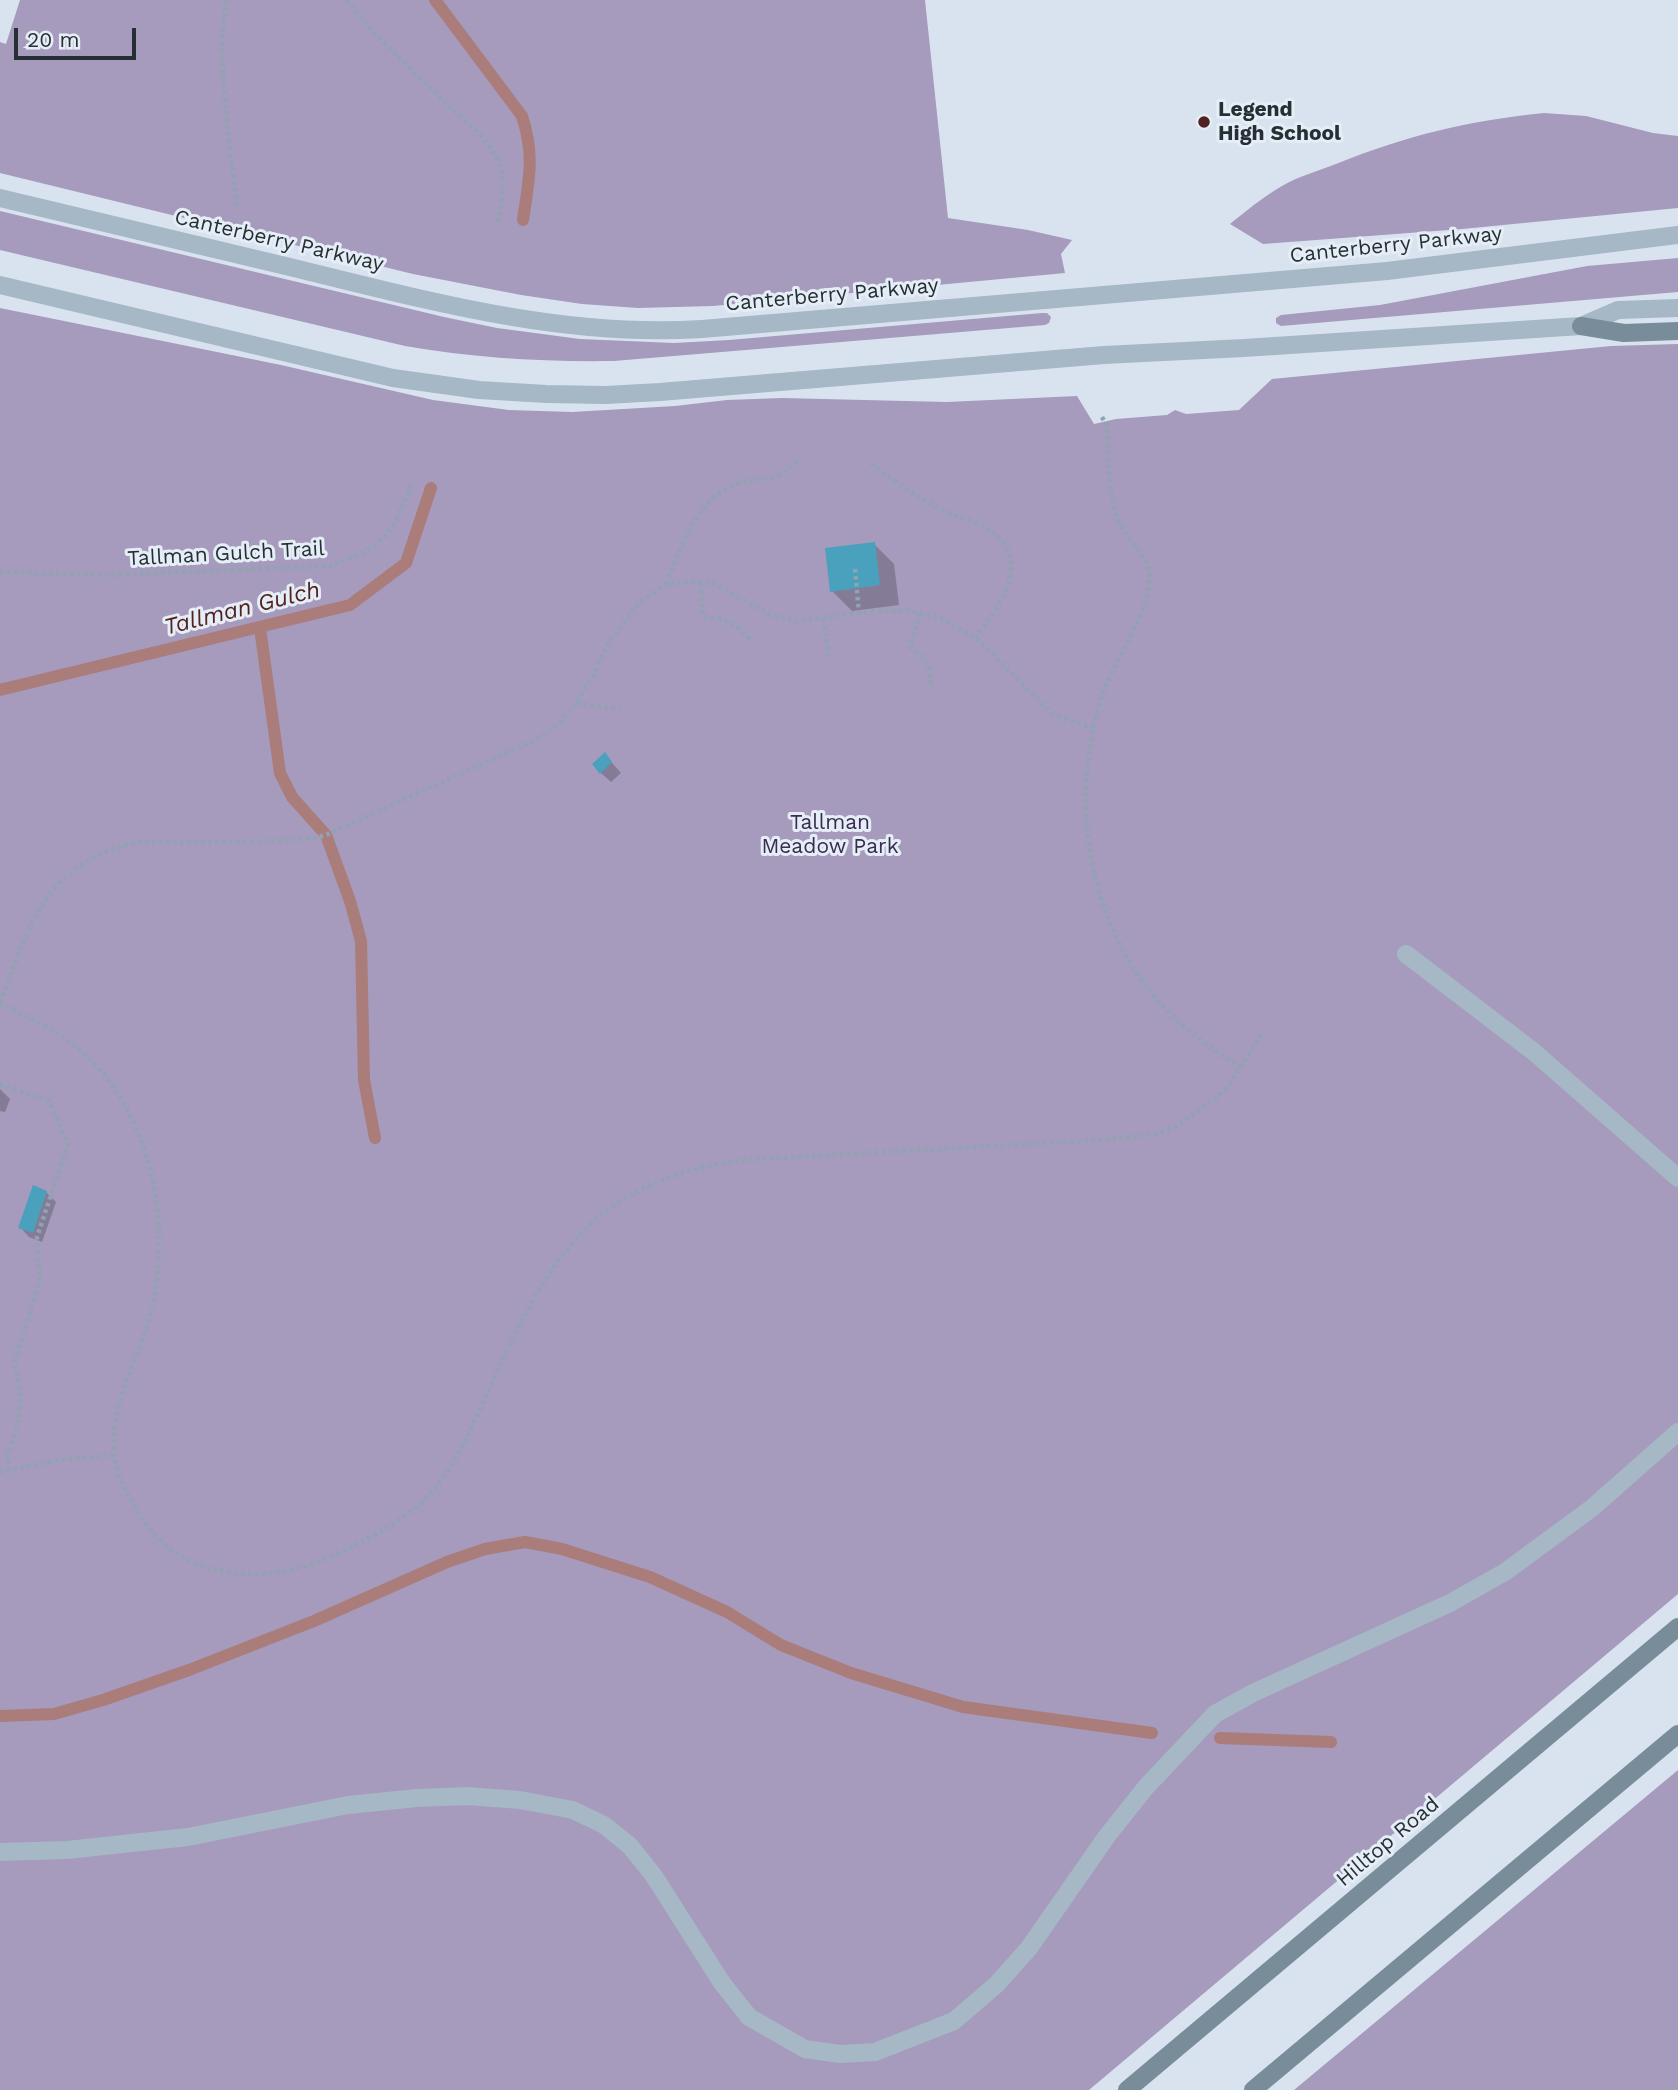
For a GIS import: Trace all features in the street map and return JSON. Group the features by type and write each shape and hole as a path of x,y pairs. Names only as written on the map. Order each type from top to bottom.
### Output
{"main road":[{"path":"1581,326 1624,333 1678,331"},
{"name":"Hilltop Road","path":"1127,2090 1678,1627"},
{"path":"1253,2090 1678,1734"}],"street":[{"name":"Canterberry Parkway","path":"0,198 474,311 585,328 616,330 702,330 1387,271 1678,235"},
{"path":"0,285 393,378 479,390 546,394 660,392 1104,355 1581,326 1618,310 1678,308"},
{"path":"1406,954 1534,1052 1678,1178"},
{"path":"0,1852 67,1850 188,1837 348,1805 417,1798 467,1796 520,1800 573,1810 604,1825 630,1846 722,1983 749,2017 805,2049 840,2054 875,2052 954,2021 997,1984 1028,1948 1107,1836 1146,1787 1215,1714 1253,1693 1450,1603 1505,1573 1591,1508 1678,1432"}],"path":[{"path":"226,0 222,58 237,206"},
{"path":"347,0 399,57 484,141 497,159 502,175 498,222"},
{"path":"1102,416 1107,426 1113,503 1118,522 1143,553 1149,571 1149,587 1141,610 1109,674 1093,727 1084,783 1087,839 1094,875 1122,946 1149,989 1172,1016 1241,1067"},
{"path":"797,461 778,476 741,482 716,495 701,511 689,530 666,584 639,603 623,623 577,702 557,726 537,738 326,835 301,840 135,843 102,854 69,874 52,891 33,921 0,1002 50,1028 77,1047 101,1072 132,1118 152,1177 158,1238 153,1302 118,1404 113,1431 116,1472 142,1519 159,1539 179,1555 200,1565 228,1573 285,1572 337,1554 408,1515 430,1495 462,1449 512,1338 535,1296 582,1233 600,1215 624,1198 685,1172 712,1164 743,1160 1100,1140 1157,1134 1177,1126 1229,1085 1262,1033"},
{"path":"871,464 940,509 985,527 1000,539 1010,557 1009,586 992,618 975,637"},
{"name":"Tallman Gulch Trail","path":"0,572 109,575 331,566 367,551 382,539 393,526 414,482"},
{"path":"855,569 859,613"},
{"path":"701,583 703,617 725,620 739,626 750,639"},
{"path":"666,584 715,584 769,614 797,621 859,613 909,611 940,618 975,637 1054,715 1093,727"},
{"path":"920,613 910,647 920,653 927,663 931,686"},
{"path":"822,619 829,655"},
{"path":"577,702 620,709"},
{"path":"0,1084 49,1101 68,1144 37,1237 40,1280 15,1361 21,1398 15,1436 7,1455 10,1469"},
{"path":"0,1472 59,1460 113,1455"}],"green space":[{"path":"20,0 925,0 948,218 1028,230 1072,240 1061,254 1065,273 713,306 638,308 582,304 413,274 0,173 0,42 6,44"},
{"path":"1544,113 1586,116 1653,133 1678,136 1678,208 1462,229 1263,244 1230,224 1288,182 1362,154 1438,131 1489,120"},
{"path":"0,211 444,317 497,328 580,339 674,343 1042,313 1051,317 1045,325 614,361 483,356 405,346 0,250"},
{"path":"1678,258 1678,292 1281,326 1276,323 1276,318 1281,315 1380,305 1587,266"},
{"name":"Tallman Meadow Park","path":"0,308 281,365 433,400 509,410 572,412 782,398 947,402 1077,396 1094,424 1116,419 1167,415 1175,410 1186,414 1239,410 1272,379 1611,346 1678,344 1678,1594 1089,2090 0,2090"},
{"path":"1678,1770 1678,2090 1294,2090"}],"building":[{"path":"875,542 880,585 830,592 825,548"},
{"path":"605,752 612,762 600,774 592,764"},
{"path":"33,1185 47,1191 33,1233 18,1228"}],"waterway":[{"name":"Tallman Gulch","path":"435,0 522,116 530,156 523,220"},
{"name":"Tallman Gulch","path":"0,690 350,605 406,563 431,488"},
{"path":"260,628 280,773 292,797 326,835 361,941 364,1080 375,1138"},
{"path":"0,1716 54,1714 103,1700 314,1621 447,1562 485,1549 525,1542 562,1549 650,1577 727,1612 781,1645 851,1673 963,1707 1152,1733"},
{"path":"1220,1738 1331,1742"}],"place":[{"name":"Legend High School","path":"1204,122"}]}
